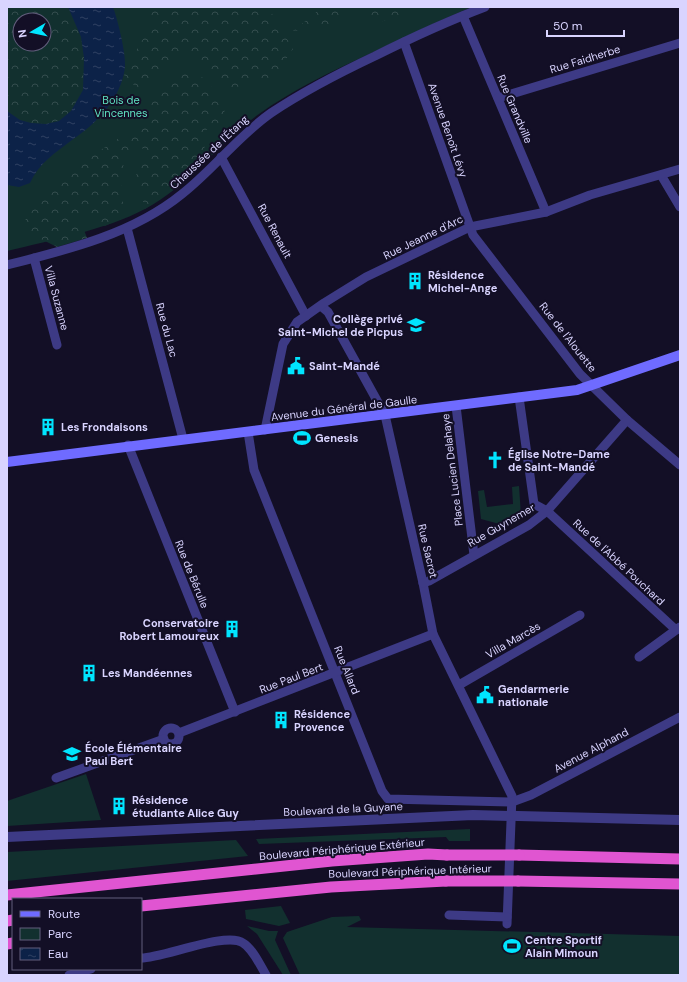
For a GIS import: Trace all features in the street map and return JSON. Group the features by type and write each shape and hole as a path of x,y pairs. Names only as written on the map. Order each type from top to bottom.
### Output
{"highway":[{"name":"Boulevard Périphérique Extérieur","path":"7,895 332,861 428,854 680,859"},
{"name":"Boulevard Périphérique Intérieur","path":"142,906 331,887 446,881 680,884"},
{"path":"142,909 159,904"}],"main road":[{"name":"Avenue du Général de Gaulle","path":"7,462 128,445 265,430 577,390 680,356"}],"street":[{"name":"Chaussée de l'Étang","path":"7,265 34,258 127,228 165,207 182,194 252,128 296,97 333,76 404,42 485,7"},
{"name":"Rue Grandville","path":"463,16 546,212"},
{"name":"Avenue Benoît Lévy","path":"404,42 470,227"},
{"name":"Rue Faidherbe","path":"498,98 680,43"},
{"name":"Rue Renault","path":"221,157 306,316"},
{"name":"Rue Jeanne d'Arc","path":"265,430 283,344 298,322 366,277 470,227 546,212 590,196 680,169"},
{"path":"660,175 680,207"},
{"name":"Rue de l'Alouette","path":"470,227 473,235 570,362 627,420 679,462"},
{"name":"Rue du Lac","path":"127,228 183,439"},
{"name":"Villa Suzanne","path":"34,258 57,344"},
{"name":"Rue Sacrot","path":"321,306 328,312 385,415 433,634 510,791 512,802"},
{"path":"519,397 534,504 547,511"},
{"name":"Place Lucien Delahaye","path":"456,406 474,555"},
{"name":"Rue Guynemer","path":"423,583 529,525 547,511 627,420"},
{"name":"Rue Allard","path":"248,432 254,470 382,791 388,799 512,802"},
{"name":"Rue de Bérulle","path":"128,445 236,712"},
{"name":"Rue de l'Abbé Pouchard","path":"547,511 678,628"},
{"name":"Villa Marcès","path":"459,685 580,615"},
{"path":"639,657 678,628"},
{"name":"Rue Paul Bert","path":"56,778 164,739 164,732 170,728 174,728 179,733 433,634"},
{"name":"Avenue Alphand","path":"512,802 531,795 680,717"},
{"path":"449,915 508,921 512,802"},
{"name":"Boulevard de la Guyane","path":"7,837 449,816 680,820"},
{"path":"142,958 149,958 228,939 245,943 266,975"},
{"path":"69,975 87,970"}],"green space":[{"name":"Bois de Vincennes","path":"7,7 472,7 337,69 284,98 244,125 176,188 145,209 96,229 7,251"},
{"path":"7,7 68,7 81,37 84,58 83,90 71,111 59,121 46,124 31,123 20,120 7,111"},
{"path":"148,7 268,7 293,49 274,76 227,90 200,58 181,53 137,88 122,73 153,23"},
{"path":"319,7 355,7 342,18 327,25 293,31 319,10"},
{"path":"367,7 420,7 370,26"},
{"path":"182,73 199,74 226,102 223,120 206,130 203,165 185,182 145,209 136,173 145,148 126,152 121,192 122,200 128,215 105,226 78,214 87,238 57,247 21,229 33,204 52,184 111,143 139,126 149,110 151,94"},
{"path":"519,486 521,515 503,525 481,519 478,491 484,490 487,507 513,504 512,487"},
{"path":"86,774 101,820 7,826 7,801"},
{"path":"470,829 470,841 449,841 446,837 259,844 256,839"},
{"path":"236,840 248,856 7,881 7,852"},
{"path":"281,906 290,923 279,926 246,919 245,910"},
{"name":"Centre Sportif Alain Mimoun","path":"359,916 361,920 347,927 680,936 680,975 300,975 283,938 287,932 332,917"},
{"path":"247,926 269,931 278,931 275,940 291,975 283,975 257,934"}],"water":[{"path":"68,7 113,7 123,46 125,67 123,79 113,100 99,118 48,159 38,170 30,183 19,187 7,185 7,111 20,120 31,123 46,124 59,121 71,111 83,90 84,58 81,37"}],"place":[{"name":"Résidence Michel-Ange","path":"415,281"},
{"name":"Collège privé Saint-Michel de Picpus","path":"416,325"},
{"name":"Saint-Mandé","path":"296,366"},
{"name":"Les Frondaisons","path":"48,427"},
{"name":"Genesis","path":"302,438"},
{"name":"Église Notre-Dame de Saint-Mandé","path":"495,460"},
{"name":"Conservatoire Robert Lamoureux","path":"232,629"},
{"name":"Les Mandéennes","path":"89,673"},
{"name":"Gendarmerie nationale","path":"485,695"},
{"name":"Résidence Provence","path":"281,720"},
{"name":"École Élémentaire Paul Bert","path":"72,754"},
{"name":"Résidence étudiante Alice Guy","path":"119,806"},
{"name":"Centre Sportif Alain Mimoun","path":"512,946"}]}
